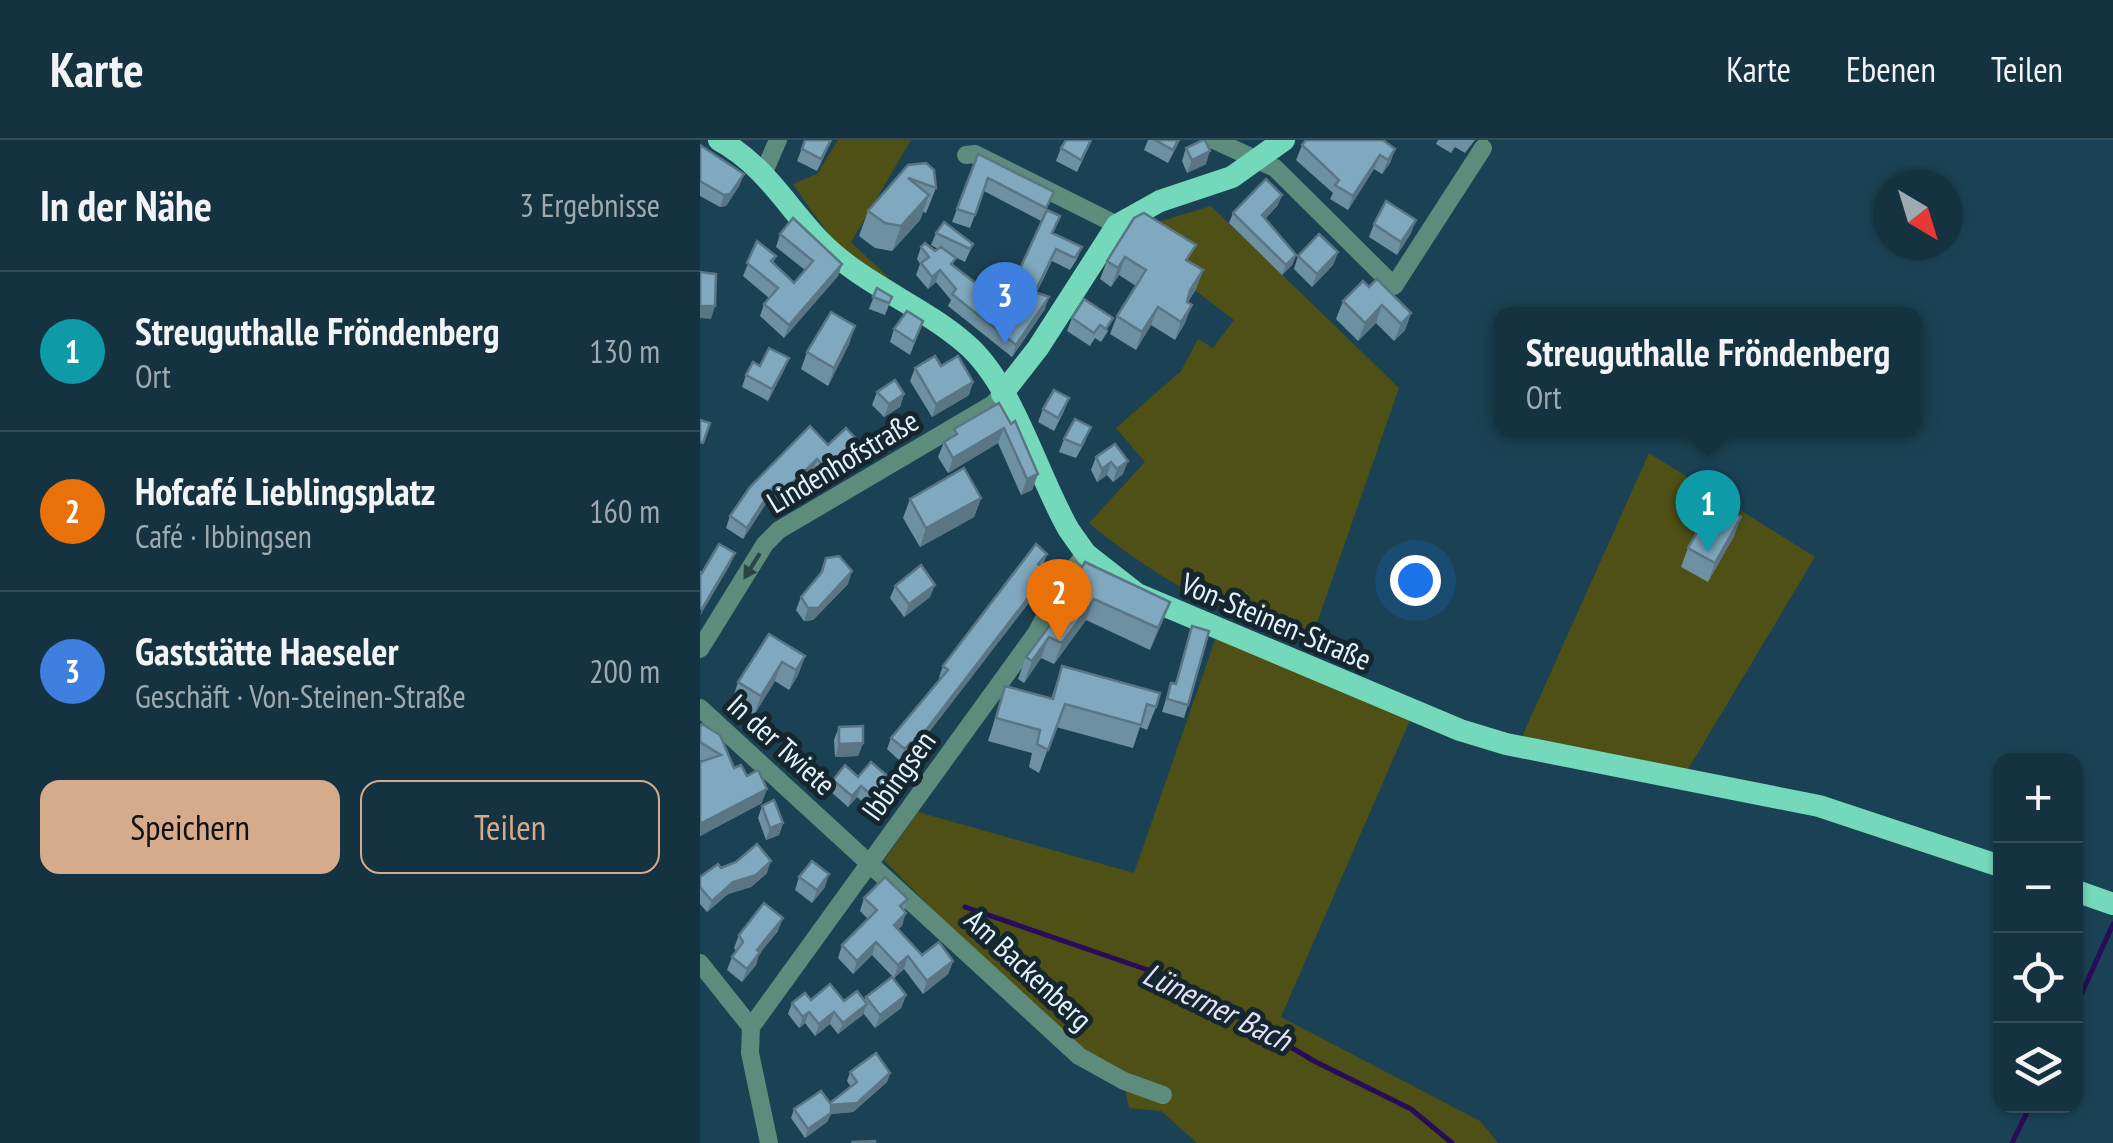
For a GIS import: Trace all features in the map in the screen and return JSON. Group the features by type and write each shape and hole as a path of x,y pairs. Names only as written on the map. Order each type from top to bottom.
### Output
{"main road":[{"name":"Von-Steinen-Straße","path":"719,140 764,172 821,242 847,264 967,344 1002,394 1055,506 1086,554 1136,594 1460,730 1581,760 1819,806 1993,864"},
{"path":"1002,394 1038,348 1118,225 1160,201 1232,177 1284,140"},
{"path":"2083,893 2113,904"}],"street":[{"path":"764,172 778,140"},
{"path":"1214,140 1260,159 1394,286 1483,148"},
{"path":"966,155 975,154 1118,225"},
{"name":"Lindenhofstraße","path":"700,649 765,544 779,530 994,404 1002,394"},
{"name":"Ibbingsen","path":"751,1027 1037,632 1066,577 1086,554"},
{"name":"In der Twiete","path":"700,708 871,861"},
{"name":"Am Backenberg","path":"871,861 1079,1056 1124,1082 1163,1095"},
{"path":"700,963 751,1027 750,1053 769,1143"}],"shaded area":[{"path":"838,140 911,140 851,242 890,279 846,253 793,184 817,174"},
{"path":"1211,206 1399,388 1310,643 1250,622 1193,594 1089,523 1145,462 1116,428 1181,371 1198,339 1213,348 1234,320 1179,278 1135,229"},
{"path":"1649,453 1815,557 1684,776 1521,739"},
{"path":"1217,634 1411,718 1281,1017 1480,1121 1498,1143 1197,1143 1161,1111 1129,1108 1124,1084 1029,1006 884,860 918,812 1134,873"}],"building":[{"path":"805,140 831,140 821,159 802,149"},
{"path":"1066,140 1091,140 1081,160 1061,148"},
{"path":"1155,140 1178,140 1173,150"},
{"path":"1203,140 1210,151 1192,160 1186,148"},
{"path":"1306,140 1383,140 1395,149 1388,160 1380,155 1353,196 1335,185 1339,180 1302,145"},
{"path":"700,145 744,174 730,194 724,195 700,181"},
{"path":"978,154 1054,192 1046,208 988,178 975,215 957,209"},
{"path":"926,163 934,170 936,188 908,178 929,195 901,226 885,223 868,211 908,165"},
{"path":"1266,179 1282,195 1262,215 1296,255 1286,265 1233,213"},
{"path":"1386,201 1416,220 1401,242 1374,224"},
{"path":"1047,210 1060,216 1052,233 1082,247 1075,258 1056,249 1035,292 1049,297 1016,345 952,294 956,289 940,270 932,277 921,263 929,257 921,247 925,243 935,251 941,247 956,258 951,264 995,298 1000,292 1007,297"},
{"path":"1144,213 1196,245 1186,260 1203,270 1190,290 1187,302 1192,305 1181,322 1158,307 1142,332 1117,316 1146,270 1125,257 1118,268 1107,261 1134,218"},
{"path":"793,218 842,264 789,325 764,304 778,288 747,263 757,241 776,256 771,261 794,283 813,261 780,234"},
{"path":"944,222 973,244 970,249 936,233"},
{"path":"1319,234 1338,252 1317,274 1298,256"},
{"path":"700,272 716,274 715,306 700,306"},
{"path":"1377,279 1411,313 1401,324 1382,305 1365,323 1343,301 1363,281 1369,287"},
{"path":"877,288 892,297 889,303 873,297"},
{"path":"1084,299 1113,318 1106,329 1100,325 1094,333 1072,318"},
{"path":"907,311 923,321 914,342 894,329"},
{"path":"831,312 855,326 834,368 807,352"},
{"path":"769,348 789,358 772,389 746,375 753,362 760,366"},
{"path":"935,356 941,366 958,356 973,382 936,404 915,368"},
{"path":"895,380 904,394 889,404 877,392"},
{"path":"1054,390 1069,398 1058,418 1043,409"},
{"path":"999,403 1011,424 1015,421 1038,474 1027,479 1004,428 953,458 944,442 957,434 954,429"},
{"path":"1075,419 1091,427 1081,446 1064,439"},
{"path":"700,420 710,423 703,443 700,442"},
{"path":"810,426 828,445 846,428 857,440 826,468 817,459 780,495 773,487 747,528 730,516 750,487"},
{"path":"1115,444 1128,461 1117,469 1111,462 1102,469 1096,457"},
{"path":"964,468 981,498 926,528 910,499"},
{"path":"1715,501 1741,517 1715,563 1688,548"},
{"path":"719,544 735,553 702,609 700,572"},
{"path":"1036,544 1047,554 1038,564 1048,572 913,747 910,743 905,749 891,738 948,670 943,666"},
{"path":"839,556 852,571 818,608 808,608 801,597 822,572 826,558"},
{"path":"1085,562 1170,602 1158,628 1094,599 1062,643 1049,637 1032,661 1026,657 1056,617"},
{"path":"921,565 935,585 909,604 895,586"},
{"path":"1192,626 1209,631 1188,705 1167,699 1171,683 1176,684"},
{"path":"769,634 805,656 796,670 782,662 761,696 738,682"},
{"path":"1062,666 1160,693 1156,707 1147,704 1141,725 1065,704 1048,750 1037,744 1040,730 996,718 1005,686 1053,699"},
{"path":"702,724 720,735 734,768 741,765 747,776 758,770 767,789 700,824 700,762 721,755 700,742"},
{"path":"863,726 863,743 839,744 839,727"},
{"path":"871,762 898,785 882,804 861,786 852,796 833,780 845,765 858,777"},
{"path":"774,800 783,823 770,828 762,806"},
{"path":"757,844 771,861 756,875 733,882 712,901 700,887 700,877 718,864 721,868 736,862"},
{"path":"812,861 829,874 817,890 799,877"},
{"path":"885,877 908,899 900,906 906,913 894,925 922,955 939,942 953,961 927,981 908,956 898,965 876,942 857,961 842,945 877,910 864,898"},
{"path":"764,903 783,918 747,969 732,957 743,942 739,935"},
{"path":"892,977 906,995 880,1015 866,997"},
{"path":"830,984 844,1001 857,991 867,1004 843,1023 834,1012 819,1024 809,1012 803,1017 792,1003 805,993 811,1000"},
{"path":"876,1053 890,1073 857,1103 831,1105 831,1113 808,1129 794,1109 821,1091 830,1103 857,1082 850,1072"}],"waterway":[{"name":"Lünerner Bach","path":"965,907 1180,981 1314,1061 1411,1109 1452,1143"},
{"path":"2083,990 2113,924"},
{"path":"2012,1143 2027,1113"}],"place":[{"name":"Gaststätte Haeseler","path":"1005,344"},
{"name":"Streuguthalle Fröndenberg","path":"1708,552"},
{"name":"Hofcafé Lieblingsplatz","path":"1059,641"}]}
